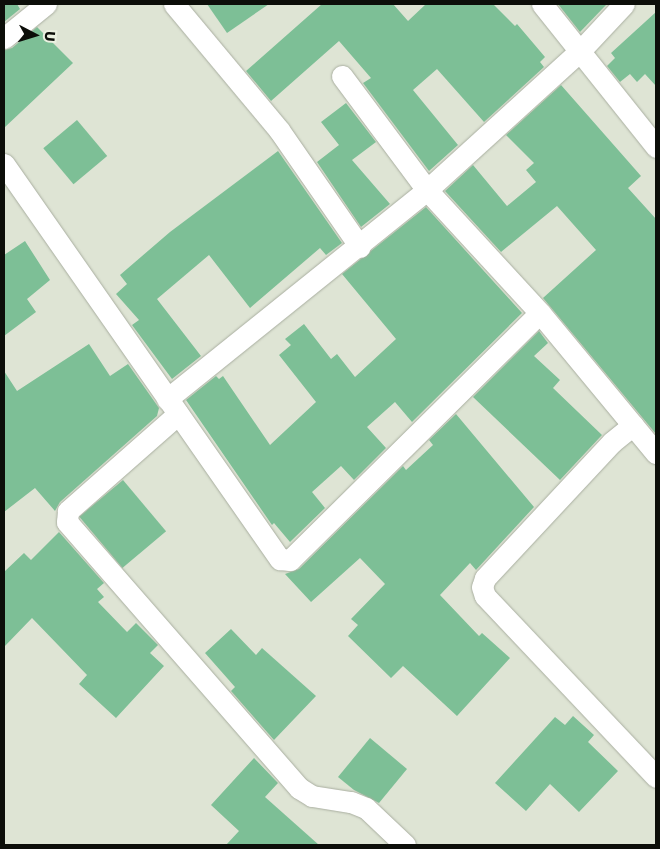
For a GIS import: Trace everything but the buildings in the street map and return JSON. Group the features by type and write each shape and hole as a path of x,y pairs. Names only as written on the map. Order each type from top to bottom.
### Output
{"street":[{"path":"4,38 46,4"},
{"path":"174,4 279,130 360,247"},
{"path":"542,4 656,147"},
{"path":"404,845 366,808 352,802 312,796 298,788 67,522 68,512 173,407 427,190 580,51 624,4"},
{"path":"342,76 427,190 540,313 656,453"},
{"path":"4,164 276,555 290,560 540,313"},
{"path":"633,425 605,449 486,578 482,587 485,596 656,776"}]}
